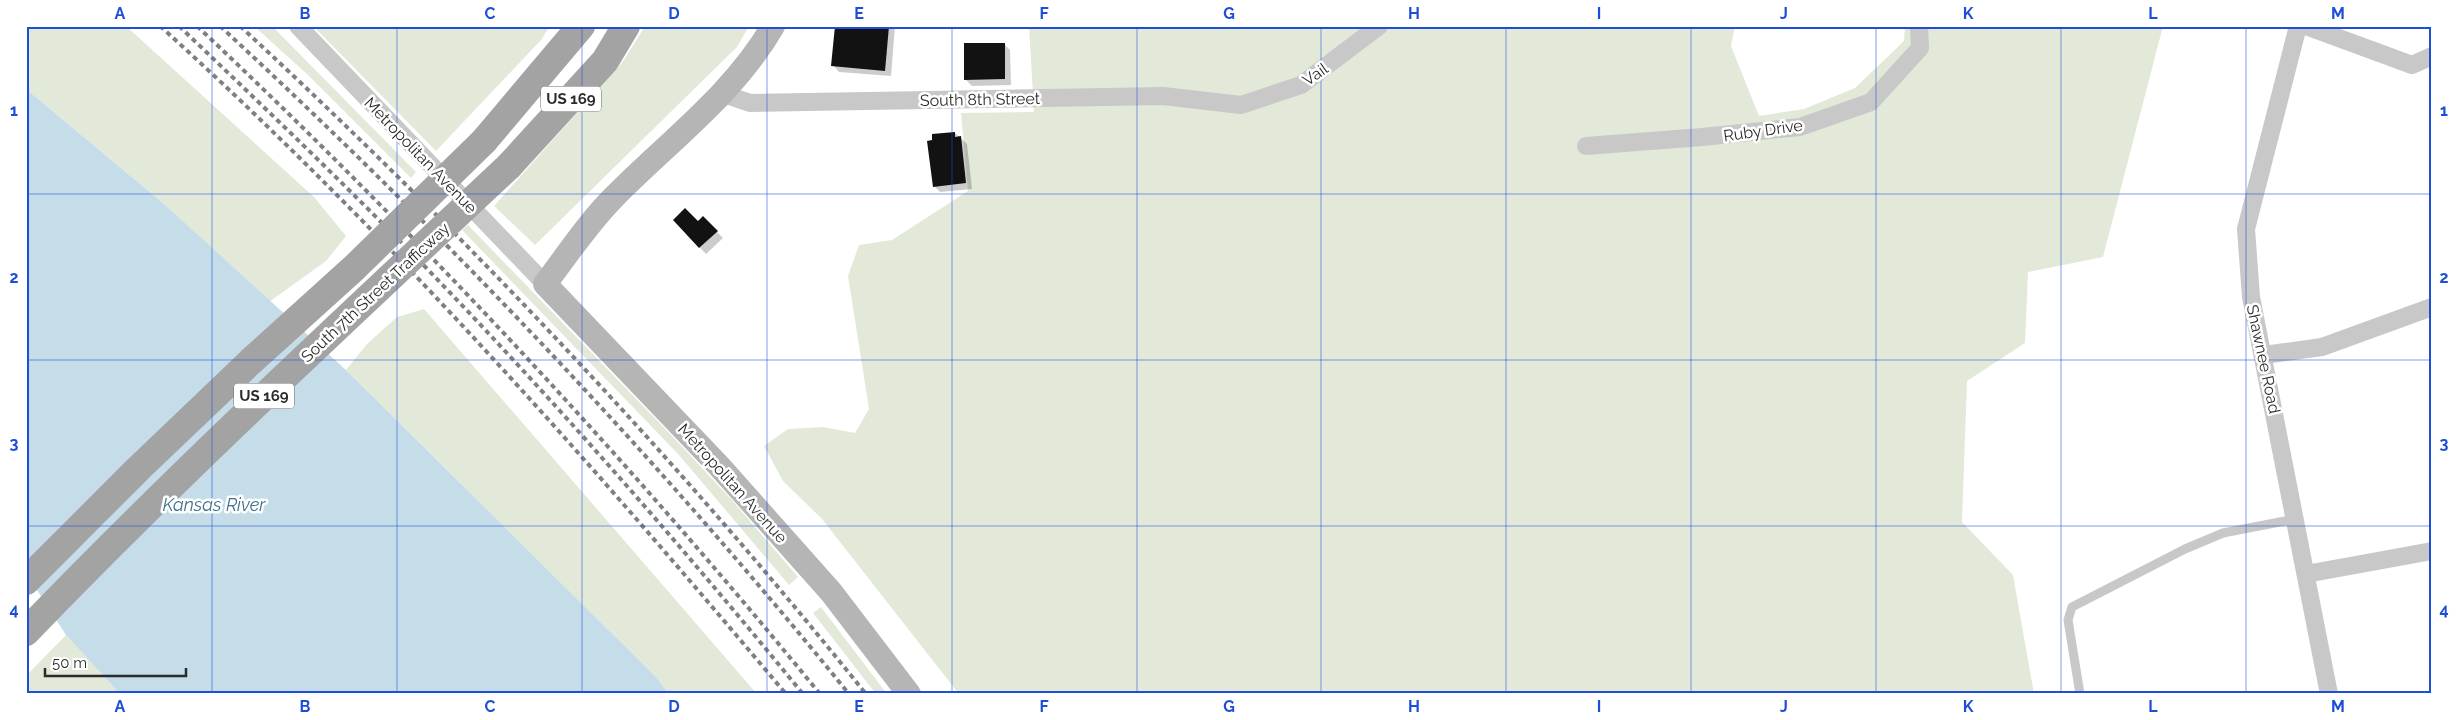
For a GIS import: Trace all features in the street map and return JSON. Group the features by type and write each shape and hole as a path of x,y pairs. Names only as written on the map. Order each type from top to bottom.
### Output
{"main road":[{"name":"South 7th Street Trafficway","path":"26,581 138,469 250,362 354,268 484,142 581,26"},
{"name":"South 7th Street Trafficway","path":"26,632 102,553 256,403 509,166 605,61 626,26"},
{"path":"545,284 613,198 721,93 749,62 773,26"},
{"name":"Metropolitan Avenue","path":"545,284 719,466 831,592 909,694"}],"street":[{"name":"Metropolitan Avenue","path":"298,26 545,284"},
{"name":"Vail","path":"1241,105 1301,85 1380,26"},
{"name":"Ruby Drive","path":"1586,146 1702,138 1800,127 1872,102 1920,48 1920,26"},
{"name":"Shawnee Road","path":"2298,26 2246,229 2251,297 2264,355 2329,694"},
{"path":"2306,26 2412,65 2432,56"},
{"name":"South 8th Street","path":"721,93 750,103 1163,96 1241,105"},
{"path":"2264,355 2322,347 2432,307"},
{"path":"2306,574 2432,551"}],"lane":[{"path":"2080,694 2068,620 2072,607 2185,549 2223,533 2295,520"}],"green space":[{"path":"26,26 126,26 314,197 346,236 326,261 269,302 164,204 26,89"},
{"path":"254,26 272,26 416,172 411,178 308,75"},
{"path":"313,26 550,26 541,40 436,151"},
{"path":"645,26 749,26 737,47 535,245 494,206 624,60"},
{"path":"1029,26 1735,26 1731,46 1759,116 1804,109 1855,88 1904,41 1905,26 2163,26 2103,257 2028,272 2025,343 1967,381 1962,522 2013,575 2034,694 959,694 822,519 783,481 764,446 788,429 823,427 855,433 869,409 848,276 859,245 892,240 968,191 961,113 1034,112"},
{"path":"468,225 672,436 731,499 798,577 789,585 679,455 462,230"},
{"path":"424,309 757,694 669,694 656,677 346,370 367,344 397,317"},
{"path":"821,607 887,694 876,694 813,613"},
{"path":"66,635 120,694 26,694 26,676"}],"water":[{"name":"Kansas River","path":"26,89 164,204 346,370 656,677 669,694 120,694 66,635 26,573"}],"building":[{"path":"835,26 889,26 885,71 831,66"},
{"path":"964,43 1005,43 1005,79 964,80"},
{"path":"955,132 955,137 961,136 966,183 933,187 927,141 932,140 932,134"},
{"path":"685,208 698,221 703,216 718,231 699,248 673,220"}],"railway":[{"path":"160,26 326,184 484,349 637,520 786,694"},
{"path":"179,26 404,245 483,328 624,482 803,694"},
{"path":"197,26 361,185 519,350 672,519 820,694"},
{"path":"220,26 386,185 546,349 701,518 849,694"},
{"path":"240,26 405,184 565,348 719,518 866,694"}]}
